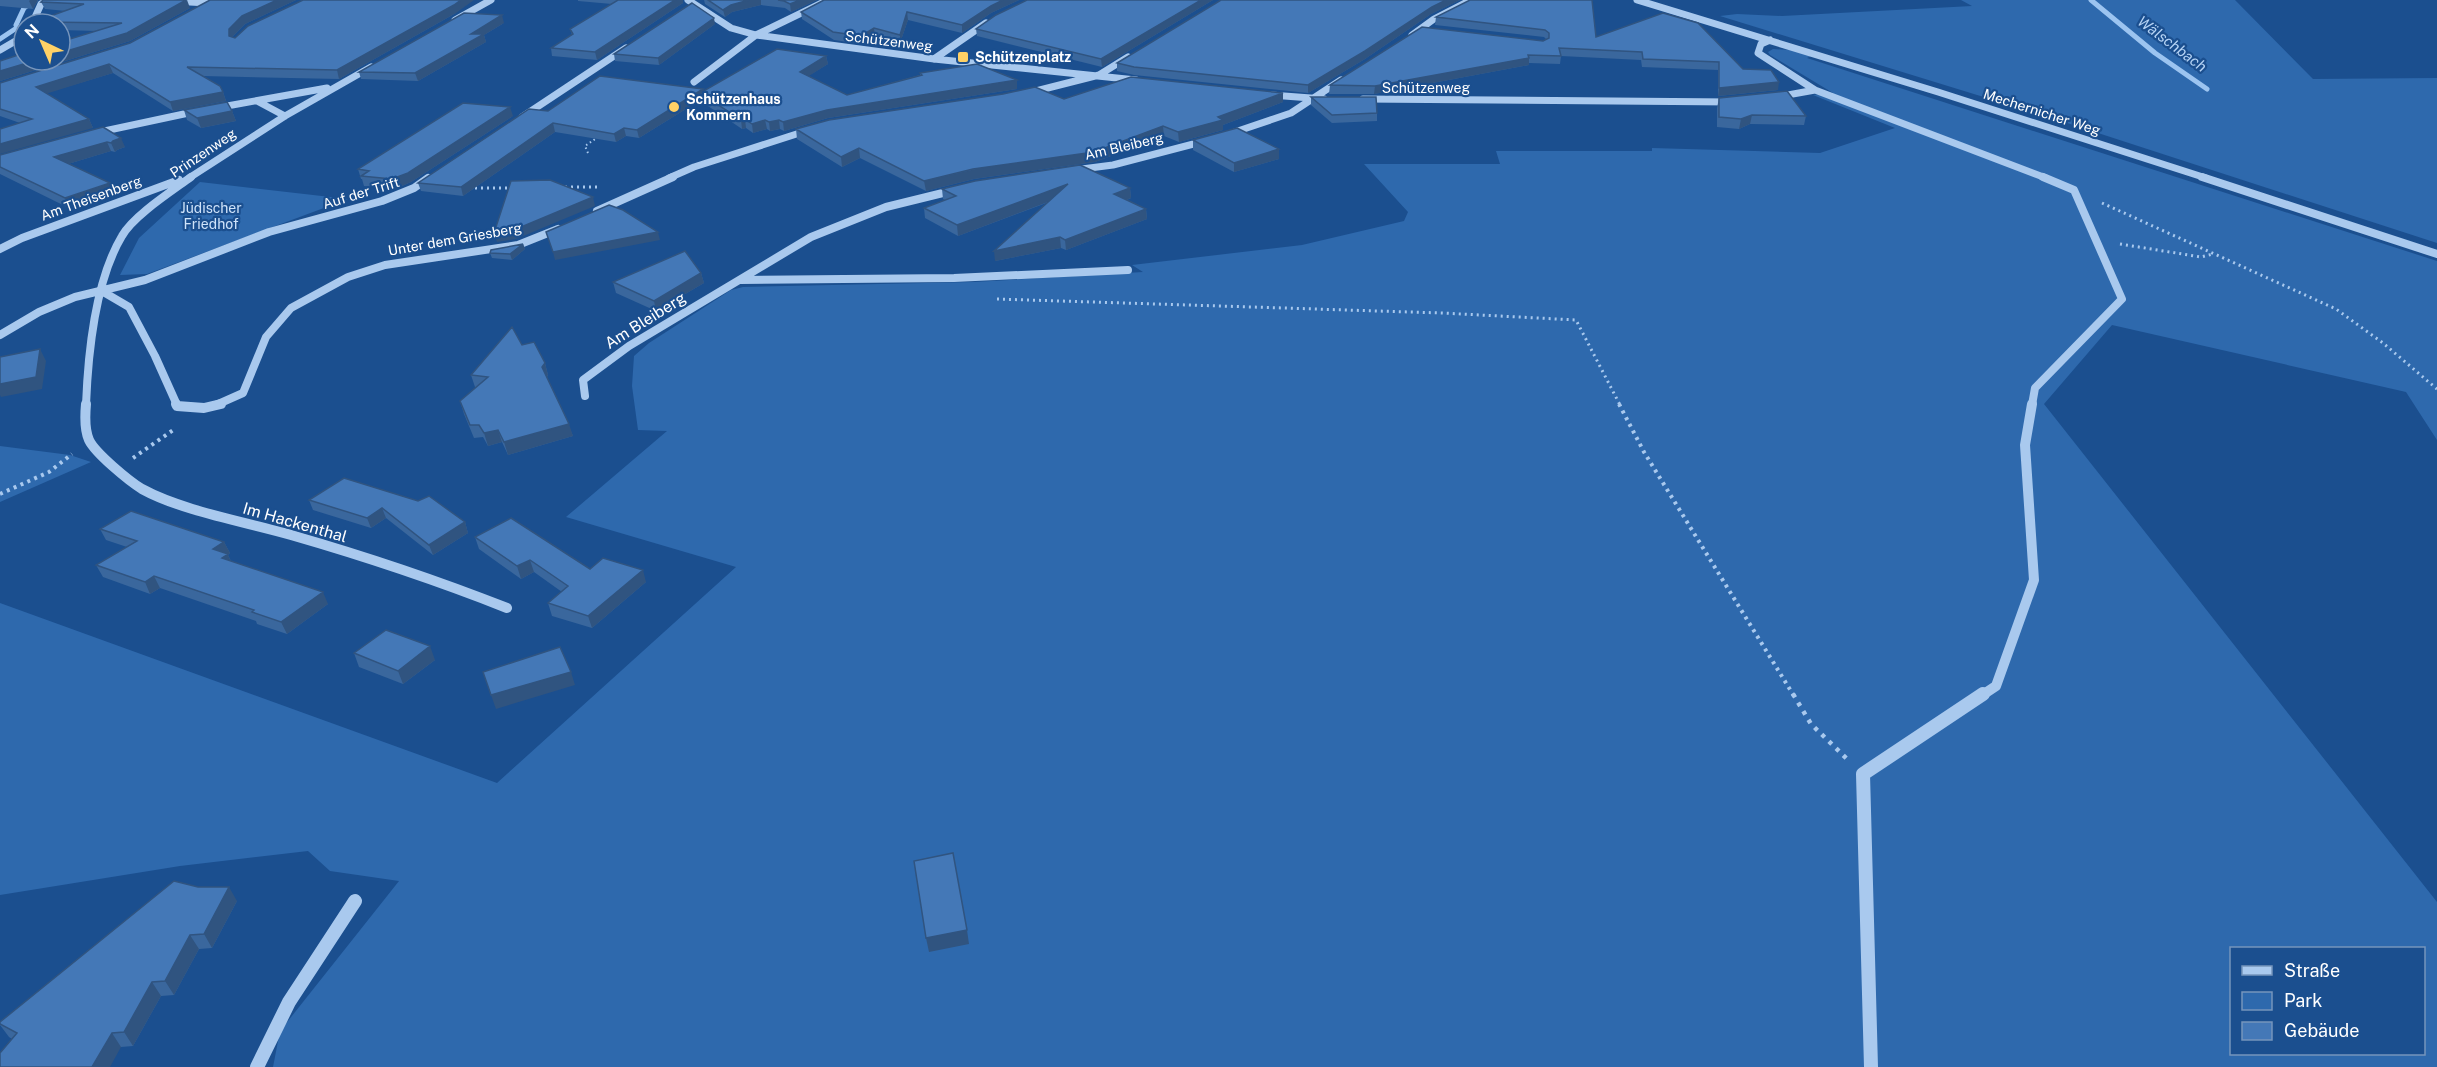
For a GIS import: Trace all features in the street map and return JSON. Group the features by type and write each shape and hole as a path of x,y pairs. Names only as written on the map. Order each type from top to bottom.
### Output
{"street":[{"path":"37,12 41,4 49,0"},
{"path":"154,0 208,3"},
{"path":"193,11 215,0"},
{"path":"451,22 490,0"},
{"path":"689,4 702,0"},
{"path":"694,82 756,35 828,0"},
{"path":"1408,38 1425,30 1434,18 1471,0"},
{"name":"Mechernicher Weg","path":"1637,0 2116,148 2437,254"},
{"name":"Schützenweg","path":"689,4 731,28 756,35 934,59 1140,81"},
{"path":"934,59 994,18"},
{"path":"1770,40 1761,44 1758,53 1815,90 2006,160 2074,190 2122,299 2035,388 2025,445 2034,580 1996,686 1863,774 1871,1067"},
{"path":"513,123 637,41"},
{"path":"1019,95 1099,75 1135,53"},
{"name":"Prinzenweg","path":"89,441 85,425 87,374 100,290 122,235 153,205 193,175 285,116 381,62"},
{"path":"1222,136 1291,113 1309,99 1348,76"},
{"path":"87,135 152,120 337,86"},
{"path":"1773,97 1815,90"},
{"path":"1265,95 1333,99"},
{"name":"Schützenweg","path":"1357,99 1742,102"},
{"path":"257,101 285,116"},
{"path":"589,215 694,167 818,128"},
{"name":"Am Bleiberg","path":"1067,172 1113,165 1211,139"},
{"name":"Auf der Trift","path":"100,290 145,280 269,232 382,201 414,188 436,173"},
{"name":"Am Theisenberg","path":"0,249 22,238 193,175"},
{"name":"Am Bleiberg","path":"585,396 583,380 629,346 811,237 885,207 964,188"},
{"name":"Unter dem Griesberg","path":"197,410 224,403 243,393 266,337 291,308 348,277 384,265 518,245 567,226"},
{"path":"740,280 954,278 1128,270"},
{"path":"0,335 39,312 75,297 100,290 129,307 155,356 177,406 197,410"},
{"name":"Im Hackenthal","path":"89,441 117,470 143,489 189,507 292,535 426,577 507,608"},
{"path":"257,1067 268,1038 306,972 355,901"}],"path":[{"path":"588,153 585,146 603,133"},
{"path":"560,187 607,187 624,198"},
{"path":"459,188 514,188"},
{"path":"2074,190 2336,309 2383,343 2437,389"},
{"path":"2101,251 2117,244 2201,257 2214,254"},
{"path":"990,298 1442,313 1576,320 1644,452 1811,724 1863,774"},
{"path":"117,470 182,424 197,410"},
{"path":"0,494 49,472 89,441"}],"green space":[{"path":"1961,0 2235,0 2313,79 2437,78 2437,243 2058,120 1720,16 1737,14 1782,16 1972,6"},
{"path":"1773,49 1791,50 1811,56 1807,58 2437,261 2437,440 2406,392 2112,325 2044,404 2437,902 2437,1067 273,1067 280,1031 399,881 330,871 308,851 180,866 0,895 0,603 497,783 736,567 566,517 667,431 638,430 632,386 634,356 649,343 731,290 743,287 974,282 1143,272 1132,265 1302,245 1404,221 1408,212 1364,164 1500,164 1496,151 1652,151 1652,148 1820,153 1895,128 1813,95 1833,93 1768,52"},
{"name":"Jüdischer Friedhof","path":"200,182 348,199 147,274 120,275 139,238"},
{"path":"0,446 70,455 91,462 0,502"}],"building":[{"path":"43,0 186,0 127,33 72,49 72,38 122,23 72,22 72,12 62,12 84,4 41,2"},
{"path":"210,0 277,0 242,16 229,29 229,36 235,38 248,26 303,0 461,0 337,70 187,67 220,86 223,92 170,102 109,64 36,87 89,119 0,144 0,129 32,119 0,109 0,83 36,72 72,72 72,61 130,43"},
{"path":"618,0 675,0 595,52 551,48 573,34 570,29"},
{"path":"708,0 749,0 723,10"},
{"path":"778,0 800,0 790,4"},
{"path":"824,0 1003,0 962,25 907,12 900,35 874,28 861,36 833,32 801,12"},
{"path":"1027,0 1201,0 1101,59 976,29 996,15"},
{"path":"1221,0 1446,0 1308,85 1134,67 1117,63"},
{"path":"1470,0 1592,0 1596,37 1663,13 1698,23 1743,69 1771,70 1779,82 1719,88 1719,62 1643,59 1642,52 1559,48 1561,56 1528,55 1529,58 1375,86 1330,85 1422,27 1543,41 1549,38 1549,33 1545,30 1436,17"},
{"path":"692,3 714,18 658,58 614,54"},
{"path":"464,13 502,15 471,34 484,34 415,73 359,72"},
{"path":"777,49 826,56 800,72 847,95 922,75 920,73 977,64 1017,80 827,110 783,122 765,120 752,124 745,119 741,120 700,93"},
{"path":"12,57 12,67 0,71 0,61"},
{"path":"600,76 703,89 637,130 624,128 614,134 553,123 461,187 418,183 529,109 548,111"},
{"path":"1131,77 1283,93 1218,117 1223,120 1178,132 1163,126 1094,152 973,169 924,181 859,148 841,157 796,129 829,120 1003,94 1035,87 1064,99"},
{"path":"1787,91 1806,116 1752,115 1741,119 1719,117 1719,98"},
{"path":"1311,97 1376,97 1377,113 1332,115"},
{"path":"227,102 232,111 197,118 184,110"},
{"path":"463,103 510,107 408,173 392,179 361,176 369,171 358,169"},
{"path":"103,127 121,138 111,143 107,142 54,157 110,183 65,198 0,167 0,155"},
{"path":"1237,128 1279,149 1234,163 1193,140"},
{"path":"1080,165 1130,188 1114,194 1146,209 1065,240 1060,237 994,251 1068,184 957,225 924,208 956,196 942,189 975,181"},
{"path":"550,180 593,197 514,230 494,233 511,181"},
{"path":"609,205 623,210 658,232 553,252 546,232"},
{"path":"523,244 510,254 490,253 491,250"},
{"path":"685,251 701,273 654,301 613,282"},
{"path":"512,327 522,345 534,342 545,363 542,367 569,424 504,442 498,430 484,433 479,425 470,425 460,401 488,377 471,375"},
{"path":"40,349 36,377 0,384 0,357"},
{"path":"344,478 418,501 429,496 465,522 429,545 382,508 367,518 309,500"},
{"path":"131,511 224,542 213,549 228,554 222,558 323,592 281,622 252,612 254,610 154,576 145,582 96,565 137,541 100,529"},
{"path":"511,518 590,569 603,558 643,570 588,616 548,603 568,586 530,560 517,566 475,537"},
{"path":"386,630 430,646 398,671 354,653"},
{"path":"560,647 571,672 491,695 483,672"},
{"path":"953,853 967,930 926,938 914,861"},
{"path":"174,881 198,887 229,887 204,934 190,935 165,981 152,982 124,1032 112,1033 92,1067 0,1067 0,1053 17,1033 0,1022"}],"waterway":[{"path":"22,12 35,0"},
{"name":"Wälschbach","path":"2091,0 2155,53 2207,89"},
{"path":"0,39 12,31"}],"place":[{"name":"Schützenplatz","path":"963,57"},
{"name":"Schützenhaus Kommern","path":"674,107"}]}
